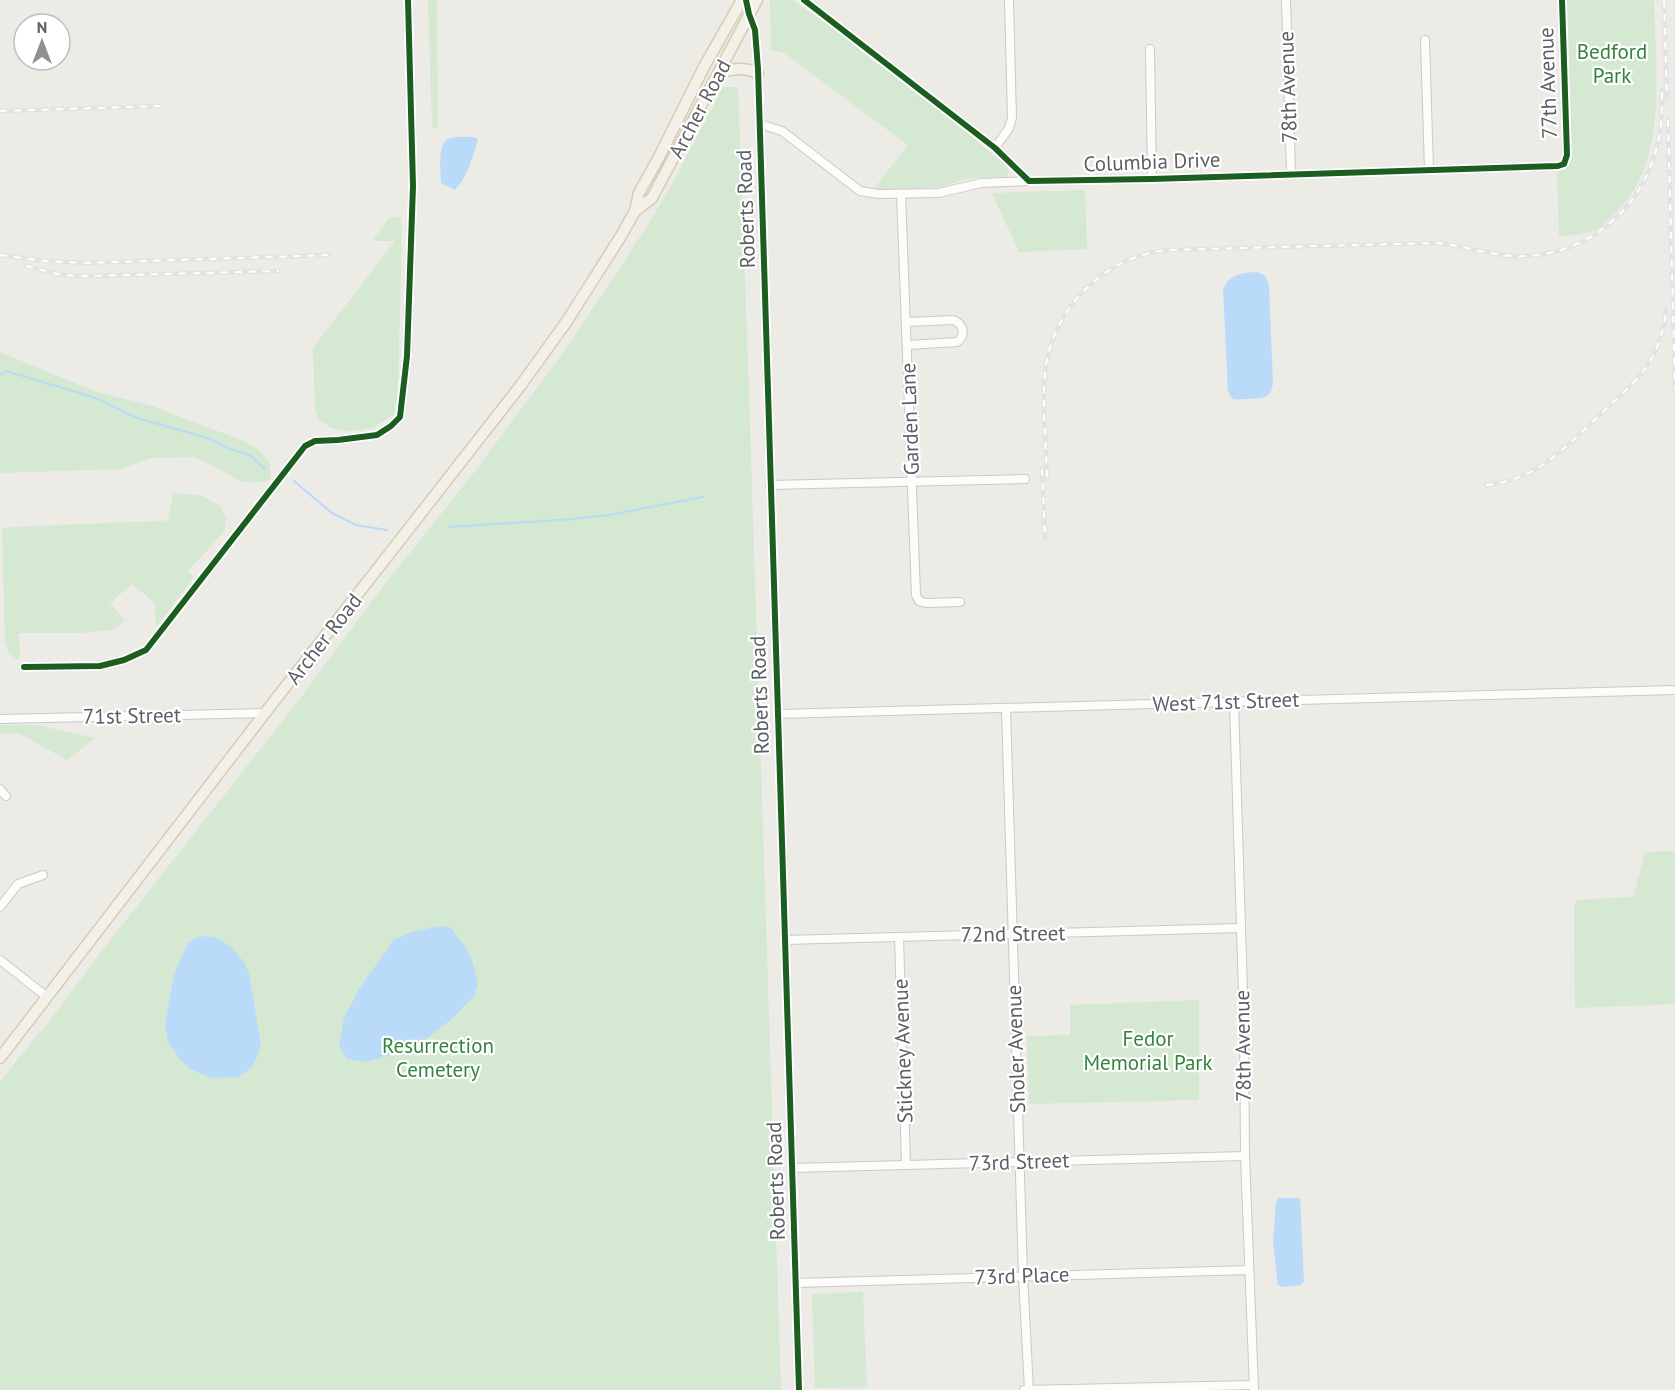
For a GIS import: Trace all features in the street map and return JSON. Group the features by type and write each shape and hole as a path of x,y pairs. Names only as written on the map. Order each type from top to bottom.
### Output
{"main road":[{"name":"Archer Road","path":"0,1058 265,713 521,386 567,321 635,211 639,194 705,65 742,0"},
{"name":"Archer Road","path":"635,211 652,198 757,0"},
{"path":"718,74 740,68 758,73"}],"street":[{"path":"24,667 100,666 124,660 146,650 305,446 315,441 377,435 400,417 407,356 413,186 408,0"},
{"name":"Roberts Road","path":"746,0 755,30 760,123 799,1390"},
{"path":"804,0 995,148 1029,181"},
{"path":"995,148 1009,128 1012,118 1009,0"},
{"name":"78th Avenue","path":"1286,0 1291,174"},
{"name":"77th Avenue","path":"1562,0 1567,155 1564,164"},
{"path":"1425,40 1429,170"},
{"path":"1150,49 1152,179"},
{"path":"760,123 782,131 860,191 878,194 949,192 971,184 1029,181"},
{"name":"Columbia Drive","path":"1029,181 1551,167 1564,164"},
{"name":"Garden Lane","path":"901,194 916,595 919,601 926,603 960,602"},
{"path":"907,322 953,320 959,322 963,333 957,342 908,345"},
{"path":"770,485 1025,479"},
{"name":"West 71st Street","path":"778,714 1675,690"},
{"name":"78th Avenue","path":"1234,702 1253,1387"},
{"name":"Sholer Avenue","path":"1006,708 1027,1390"},
{"name":"71st Street","path":"0,719 265,713"},
{"path":"0,789 6,796"},
{"path":"0,907 18,884 43,875"},
{"name":"72nd Street","path":"785,940 1241,928"},
{"name":"Stickney Avenue","path":"899,937 906,1165"},
{"path":"0,960 47,997"},
{"name":"73rd Street","path":"792,1168 1245,1156"},
{"name":"73rd Place","path":"795,1283 1249,1270"},
{"path":"1027,1390 1253,1387"}],"green space":[{"path":"428,0 437,0 438,129 432,127"},
{"path":"770,0 792,0 823,21 930,101 1006,166 1008,174 1004,177 969,178 941,187 874,189 908,145 784,53 771,50"},
{"name":"Bedford Park","path":"1567,0 1654,0 1656,85 1651,143 1644,170 1631,194 1598,229 1582,234 1559,236 1557,172 1564,169 1572,159"},
{"name":"Resurrection Cemetery","path":"723,87 738,87 781,1390 0,1390 0,1082 302,696 374,598 476,470 560,357 644,232"},
{"path":"1085,190 1087,249 1019,252 992,193"},
{"path":"400,217 402,227 398,389 394,414 373,428 349,431 331,428 318,419 315,408 313,348 395,241 372,241 389,218"},
{"path":"0,352 94,391 152,406 241,440 258,449 269,462 271,480 250,483 240,481 193,457 151,458 121,469 0,473"},
{"path":"173,493 203,496 220,506 226,517 224,532 188,571 194,577 156,627 155,603 132,584 110,603 125,621 112,630 80,633 19,633 19,660 9,654 5,641 2,528 168,520"},
{"path":"0,725 36,725 95,738 67,760 18,733 0,734"},
{"path":"1675,852 1675,1004 1575,1008 1574,907 1577,900 1633,897 1645,853"},
{"name":"Fedor Memorial Park","path":"1199,1000 1199,1100 1029,1104 1027,1036 1070,1035 1070,1005"},
{"path":"863,1292 867,1387 815,1388 812,1294"}],"water":[{"path":"453,137 478,139 470,166 460,184 455,190 441,183 440,159 445,142"},
{"path":"1255,272 1261,273 1269,285 1272,389 1265,397 1233,399 1228,392 1223,290 1231,278"},
{"path":"441,926 451,928 467,949 478,984 474,996 454,1017 422,1042 394,1054 365,1062 347,1059 339,1046 344,1018 359,989 394,940 411,932"},
{"path":"206,936 217,938 230,946 244,962 249,974 261,1045 251,1068 238,1077 211,1078 191,1069 182,1062 168,1042 165,1025 174,974 188,943"},
{"path":"1278,1198 1300,1198 1304,1281 1301,1285 1282,1287 1278,1285 1273,1242"}],"waterway":[{"path":"0,375 6,371 96,398 137,418 208,438 232,450 250,455 265,469"},
{"path":"294,481 332,513 356,525 387,530"},
{"path":"450,527 609,515 703,497"}],"railway":[{"path":"1664,0 1667,99"},
{"path":"1047,477 1044,393 1046,365 1052,343 1073,303 1105,273 1146,254 1168,250 1435,243 1492,253 1526,256 1571,247 1591,237 1609,224 1638,191 1648,172 1658,142 1662,90"},
{"path":"0,111 161,106"},
{"path":"1668,120 1675,389"},
{"path":"0,255 84,263 330,255"},
{"path":"26,266 62,275 88,276 279,271"},
{"path":"1486,485 1516,478 1554,457 1624,392 1642,373 1653,356 1663,329 1666,309"},
{"path":"1042,469 1045,538"}],"cycle path":[{"path":"24,667 100,666 124,660 146,650 305,446 315,441 377,435 400,417 407,356 413,186 408,0"},
{"path":"746,0 755,30 758,69 799,1390"},
{"path":"804,0 995,148 1029,181 1152,179 1564,164 1567,155 1562,0"}]}
